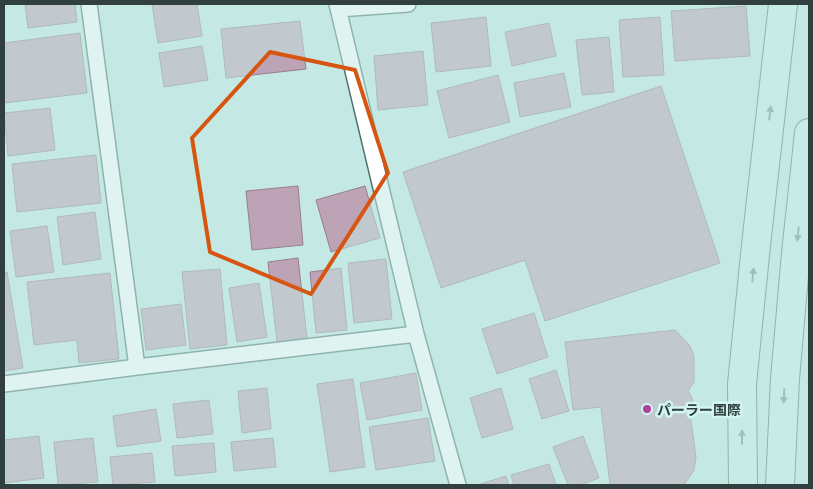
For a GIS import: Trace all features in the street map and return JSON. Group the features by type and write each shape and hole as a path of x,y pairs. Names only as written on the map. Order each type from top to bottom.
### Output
{"street":[{"path":"743,485 742,384 783,4"},
{"path":"780,485 786,369 809,133"}],"lane":[{"path":"89,4 137,366"},
{"path":"408,4 338,6 416,334 458,485"},
{"path":"4,384 137,366 416,334"}],"highlighted area":[{"path":"270,52 355,70 388,173 311,294 210,252 192,138"}],"building":[{"path":"25,4 75,4 77,22 28,28"},
{"path":"152,4 197,4 202,36 158,43"},
{"path":"746,6 750,56 675,61 671,11"},
{"path":"486,17 491,66 436,72 431,23"},
{"path":"660,17 664,75 623,77 619,20"},
{"path":"300,21 306,69 226,78 221,29"},
{"path":"549,23 556,56 512,66 505,32"},
{"path":"80,33 87,93 4,103 4,43"},
{"path":"609,37 614,92 582,95 576,40"},
{"path":"202,46 208,80 164,87 159,53"},
{"path":"423,51 428,105 378,110 374,56"},
{"path":"564,73 571,107 520,117 514,83"},
{"path":"498,75 510,122 449,138 437,91"},
{"path":"661,86 720,263 545,321 525,260 441,288 403,172"},
{"path":"50,108 55,150 8,156 4,113"},
{"path":"96,155 101,203 17,212 12,164"},
{"path":"298,186 303,245 252,250 246,191"},
{"path":"365,186 380,238 331,252 316,200"},
{"path":"95,212 101,259 63,265 57,217"},
{"path":"47,226 54,272 16,277 10,231"},
{"path":"298,258 307,338 277,342 268,262"},
{"path":"386,259 392,319 354,323 348,263"},
{"path":"341,268 347,330 316,333 310,272"},
{"path":"220,269 227,345 190,349 182,272"},
{"path":"7,272 23,368 4,371 4,273"},
{"path":"110,273 119,359 79,363 77,340 34,345 27,282"},
{"path":"259,283 267,337 237,342 229,288"},
{"path":"181,304 186,345 146,350 141,309"},
{"path":"534,313 548,357 497,374 482,329"},
{"name":"パーラー国際","path":"675,330 690,346 694,356 694,382 688,391 694,405 690,414 696,457 694,470 684,485 610,485 601,407 573,410 565,342"},
{"path":"556,370 569,411 542,419 529,379"},
{"path":"416,373 422,410 367,420 360,383"},
{"path":"353,379 365,467 330,472 317,384"},
{"path":"267,388 271,429 242,433 238,391"},
{"path":"501,388 513,429 482,438 470,398"},
{"path":"209,400 213,434 177,438 173,404"},
{"path":"156,409 161,441 117,447 113,416"},
{"path":"428,418 435,461 376,470 369,427"},
{"path":"39,436 44,478 4,483 4,440"},
{"path":"583,436 599,478 580,485 568,485 553,447"},
{"path":"93,438 98,482 58,485 54,442"},
{"path":"273,438 276,467 234,471 231,442"},
{"path":"214,443 216,472 175,476 172,446"},
{"path":"152,453 155,482 113,485 110,457"},
{"path":"549,464 556,485 514,485 511,475"},
{"path":"506,476 509,485 477,485"}],"place":[{"name":"パーラー国際","path":"647,409"}]}
